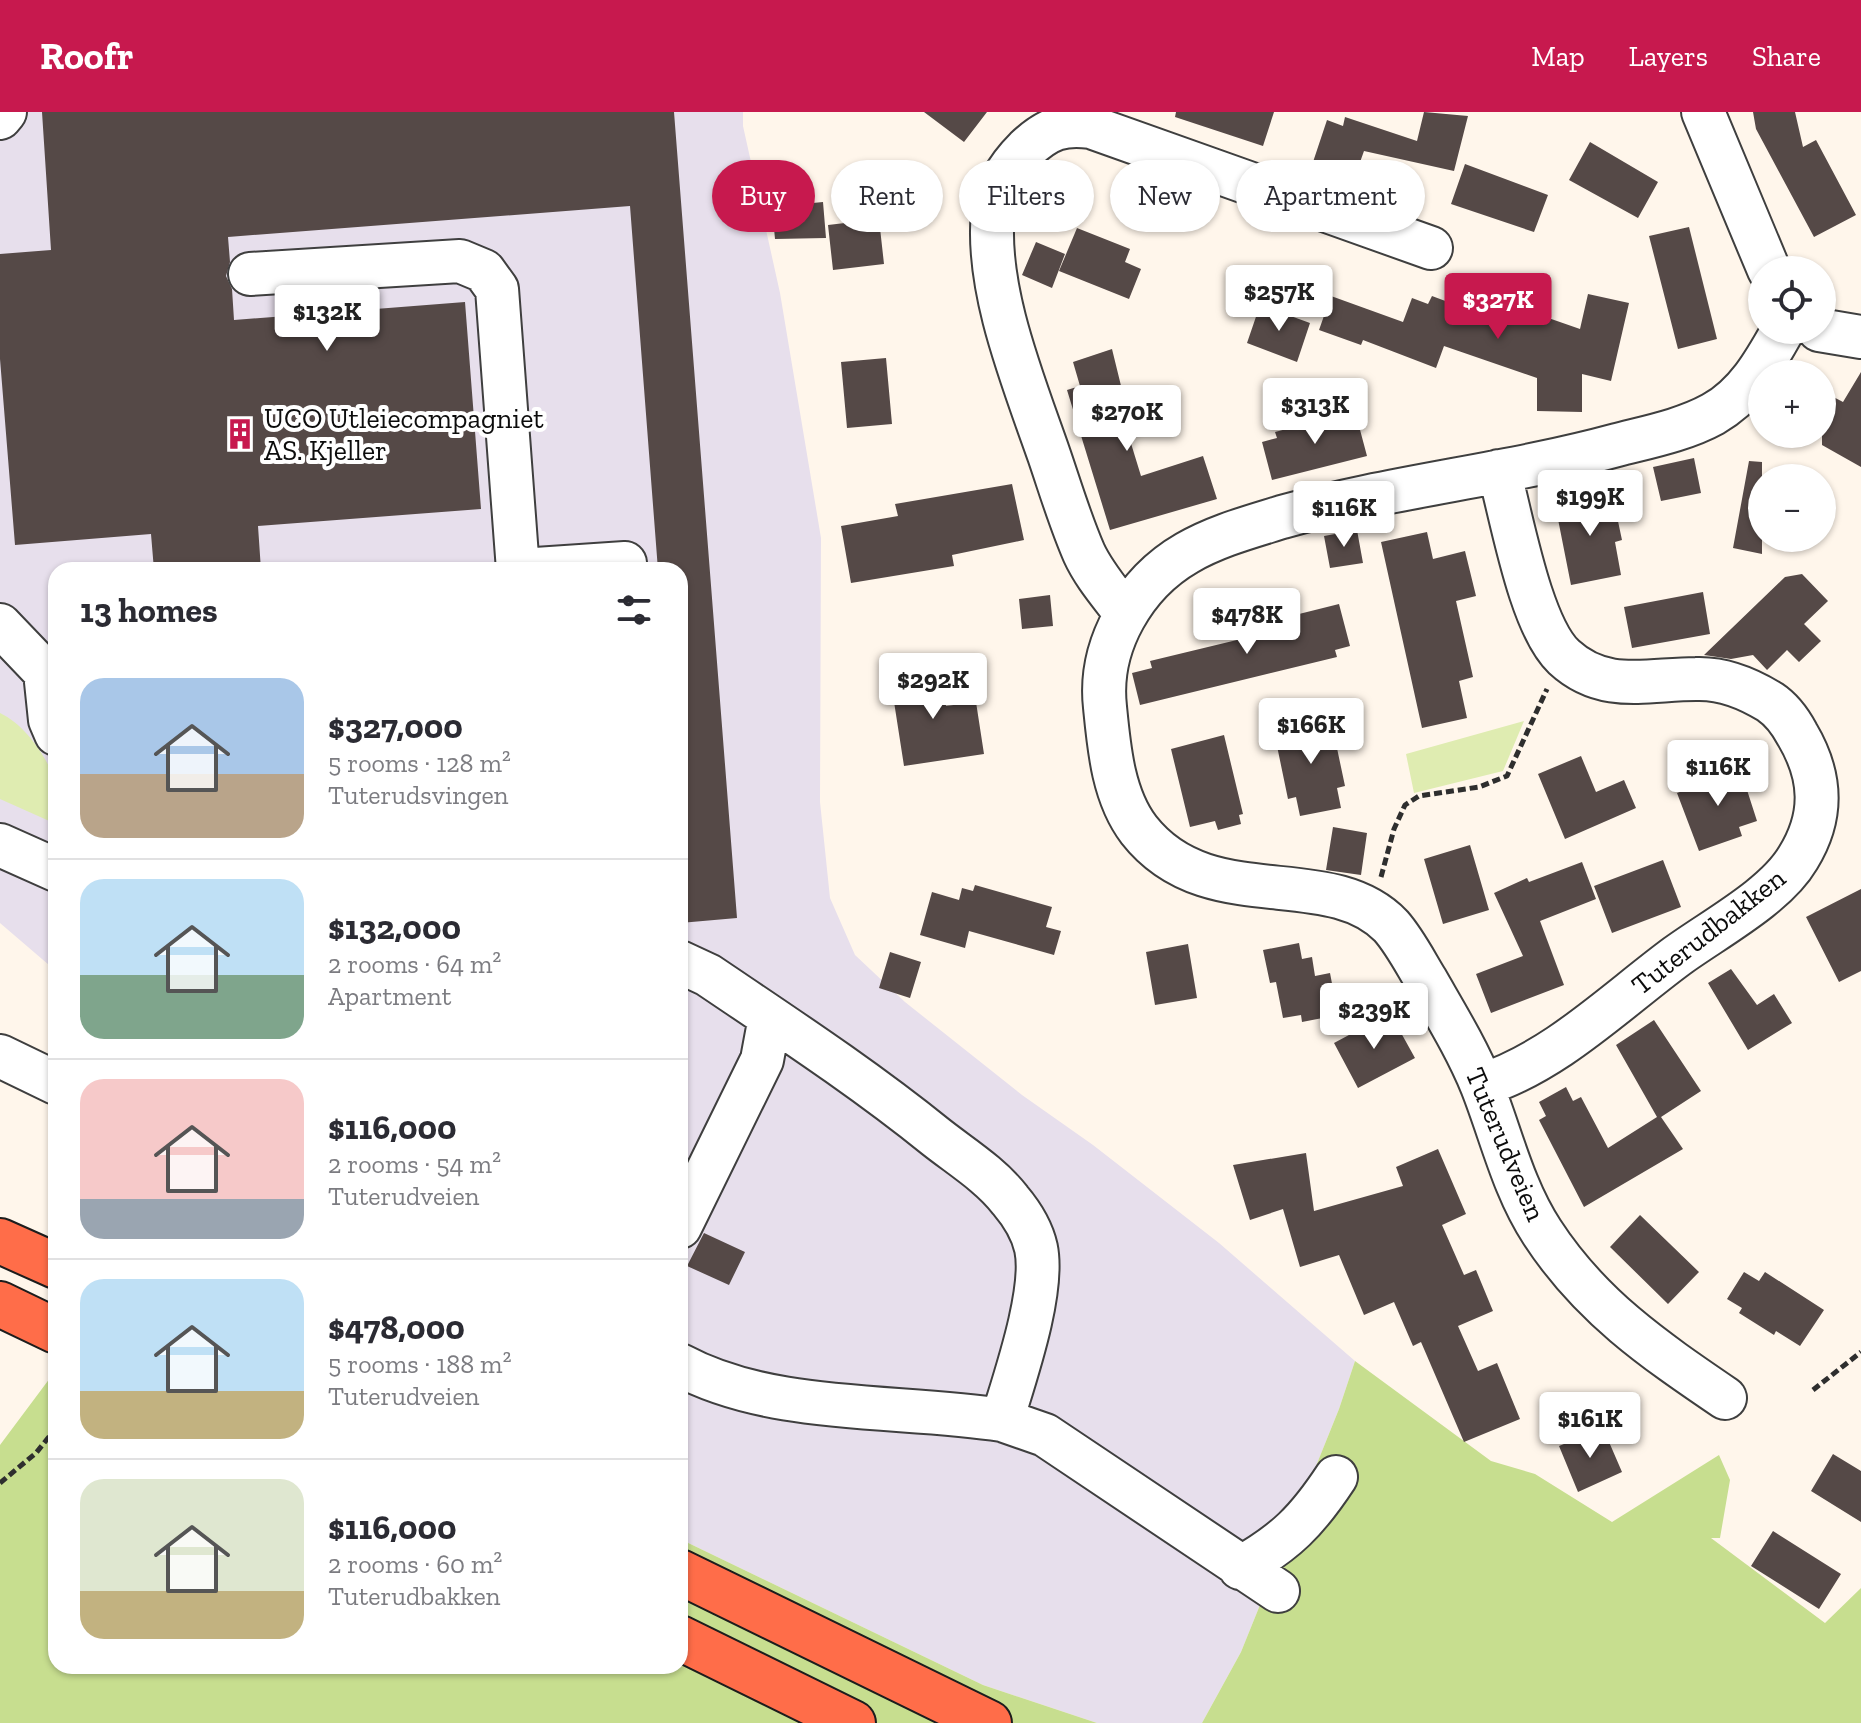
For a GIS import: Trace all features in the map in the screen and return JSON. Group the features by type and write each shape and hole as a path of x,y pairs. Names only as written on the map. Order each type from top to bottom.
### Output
{"highway":[{"path":"0,1241 48,1262"},
{"path":"0,1304 48,1327"},
{"path":"688,1576 989,1723"},
{"path":"688,1642 853,1723"}],"street":[{"path":"0,118 5,112"},
{"path":"1703,112 1763,256"},
{"path":"1125,613 1084,554 1016,356 1004,311 991,237 993,210 999,183 1018,156 1055,128 1068,123 1091,127 1431,248"},
{"path":"250,274 460,261 492,278 497,289 519,562"},
{"path":"1836,333 1861,337"},
{"name":"Tuterudveien","path":"1725,1398 1601,1307 1541,1230 1522,1195 1466,1049 1406,946 1372,911 1345,898 1214,879 1190,871 1166,857 1139,829 1116,780 1103,695 1116,633 1125,613 1153,576 1188,552 1224,535 1323,506 1597,451 1670,431 1713,414 1752,381 1774,344"},
{"name":"Tuterudbakken","path":"1482,1085 1503,1078 1557,1046 1766,894 1797,861 1817,814 1818,786 1808,752 1783,711 1770,702 1736,685 1698,679 1640,685 1608,681 1579,669 1562,655 1546,632 1529,585 1499,471"},
{"path":"0,625 45,672 48,686"},
{"path":"0,845 48,866"},
{"path":"688,966 708,975 872,1086 1009,1198 1028,1226 1036,1249 1036,1283 1020,1361 1002,1420"},
{"path":"688,1211 762,1060 770,1017"},
{"path":"0,1056 48,1079"},
{"path":"688,1369 707,1380 774,1395 1002,1420 1045,1435 1278,1591"},
{"path":"1240,1568 1278,1547 1309,1518 1336,1477"}],"path":[{"path":"1372,911 1394,829 1405,805 1419,796 1479,787 1507,776 1562,655"},
{"path":"1813,1390 1861,1352"},
{"path":"0,1483 36,1453 48,1438"}],"shaded area":[{"path":"0,112 743,112 751,160 712,160 712,232 766,232 780,293 821,538 820,802 830,898 855,955 905,1002 1022,1095 1093,1145 1219,1243 1355,1361 1339,1409 1241,1652 1202,1723 1097,1723 983,1685 688,1543 688,562 48,562 48,964 0,923"}],"green space":[{"path":"0,713 26,733 48,765 48,820 0,799"},
{"path":"1524,721 1503,771 1414,793 1406,754"},
{"path":"1355,1361 1491,1461 1535,1474 1612,1522 1719,1455 1730,1480 1720,1538 1711,1538 1825,1623 1861,1588 1861,1723 1202,1723 1241,1652 1339,1409"},
{"path":"48,1381 48,1674 688,1674 688,1543 983,1685 1097,1723 0,1723 0,1445"}],"building":[{"path":"42,112 674,112 737,918 688,922 688,562 657,562 630,206 228,237 230,262 226,276 232,289 234,320 465,302 481,509 258,526 260,562 153,562 151,534 15,545 0,359 0,254 51,250"},
{"path":"924,112 987,112 964,142"},
{"path":"1176,112 1274,112 1263,146 1175,117"},
{"path":"1424,112 1468,116 1454,171 1425,165 1425,160 1404,160 1364,151 1361,160 1314,160 1327,120 1343,126 1345,117 1417,141"},
{"path":"1753,112 1795,112 1803,147 1816,140 1856,215 1814,237 1756,129"},
{"path":"1590,142 1658,182 1638,218 1569,180"},
{"path":"1465,164 1548,195 1534,232 1451,204"},
{"path":"823,202 826,238 775,239 774,232 815,232 815,203"},
{"path":"828,225 831,225 831,232 880,232 884,264 833,270"},
{"path":"1689,227 1717,339 1678,349 1649,236"},
{"path":"1075,232 1087,232 1130,249 1125,262 1141,269 1129,299 1059,271"},
{"path":"1036,242 1065,254 1052,288 1022,275"},
{"path":"1588,294 1629,303 1611,381 1582,374 1582,412 1537,411 1537,378 1444,346 1436,368 1363,340 1361,345 1319,330 1331,296 1403,322 1412,298 1428,304 1432,296 1488,317 1494,299 1580,329"},
{"path":"1260,305 1310,323 1297,362 1247,343"},
{"path":"1112,349 1124,398 1118,401 1141,476 1203,456 1217,499 1110,530 1067,390 1080,386 1073,362"},
{"path":"886,358 892,424 847,428 841,362"},
{"path":"1861,372 1861,467 1827,448 1836,448 1836,398 1843,402"},
{"path":"1355,411 1367,456 1272,480 1262,442 1277,438 1275,432"},
{"path":"1694,458 1701,493 1661,501 1653,467"},
{"path":"1748,466 1748,551 1733,548"},
{"path":"1012,484 1024,540 952,555 954,566 851,583 841,526 898,516 895,504"},
{"path":"1612,493 1622,540 1615,542 1621,575 1571,585 1555,504"},
{"path":"1357,530 1363,563 1330,568 1324,536"},
{"path":"1427,532 1433,559 1465,551 1476,596 1456,601 1473,677 1459,681 1467,718 1422,728 1381,542"},
{"path":"1802,574 1828,601 1804,624 1821,641 1799,662 1787,650 1767,670 1753,655 1731,659 1704,655 1785,577"},
{"path":"1703,592 1710,634 1632,648 1624,607"},
{"path":"1050,595 1053,626 1022,629 1019,599"},
{"path":"1339,604 1350,646 1335,650 1337,657 1140,705 1132,673 1152,668 1150,661 1270,632 1267,622"},
{"path":"941,669 946,706 976,702 984,754 904,766 890,676"},
{"path":"1322,717 1326,736 1334,734 1345,786 1337,788 1341,808 1300,816 1296,797 1288,799 1277,746 1285,745 1281,725"},
{"path":"1224,735 1243,814 1239,815 1241,824 1218,830 1215,821 1190,827 1171,749"},
{"path":"1581,756 1596,792 1624,780 1636,808 1565,839 1538,774"},
{"path":"1738,762 1757,821 1739,827 1742,836 1699,851 1677,793 1715,779 1713,771"},
{"path":"1333,827 1367,833 1361,875 1326,870"},
{"path":"1470,845 1489,910 1443,924 1424,859"},
{"path":"1663,860 1681,907 1612,933 1594,886"},
{"path":"1582,862 1596,899 1540,921 1564,985 1491,1013 1476,974 1523,956 1494,893 1527,878 1529,882"},
{"path":"975,885 1052,907 1046,927 1061,931 1054,955 969,931 965,948 920,935 932,892 959,900 962,888 973,891"},
{"path":"1861,889 1861,971 1839,982 1806,917"},
{"path":"1299,943 1302,959 1312,957 1315,976 1330,973 1338,1015 1302,1022 1301,1015 1283,1018 1276,982 1270,983 1263,950"},
{"path":"1188,944 1197,998 1155,1005 1146,952"},
{"path":"890,952 921,962 910,998 879,988"},
{"path":"1731,969 1757,1005 1774,994 1792,1023 1748,1050 1708,983"},
{"path":"1390,1013 1415,1058 1358,1088 1334,1043"},
{"path":"1654,1020 1701,1091 1661,1117 1683,1149 1584,1207 1539,1120 1546,1116 1539,1102 1566,1087 1573,1101 1581,1097 1608,1148 1657,1117 1616,1045"},
{"path":"1438,1149 1466,1214 1442,1225 1464,1275 1476,1270 1493,1311 1458,1326 1478,1371 1497,1363 1520,1419 1464,1442 1421,1342 1413,1346 1394,1302 1364,1315 1339,1255 1300,1267 1283,1209 1250,1220 1233,1165 1306,1153 1314,1211 1403,1186 1396,1167"},
{"path":"1640,1215 1699,1272 1668,1304 1610,1247"},
{"path":"704,1233 745,1252 729,1285 688,1264"},
{"path":"1744,1272 1759,1281 1765,1272 1824,1310 1800,1346 1776,1331 1774,1335 1739,1313 1742,1308 1727,1299"},
{"path":"1603,1428 1622,1472 1578,1492 1559,1446"},
{"path":"1833,1454 1861,1471 1861,1522 1811,1491"},
{"path":"1773,1531 1841,1574 1819,1609 1751,1566"}],"place":[{"name":"UCO Utleiecompagniet AS. Kjeller","path":"240,434"}]}
